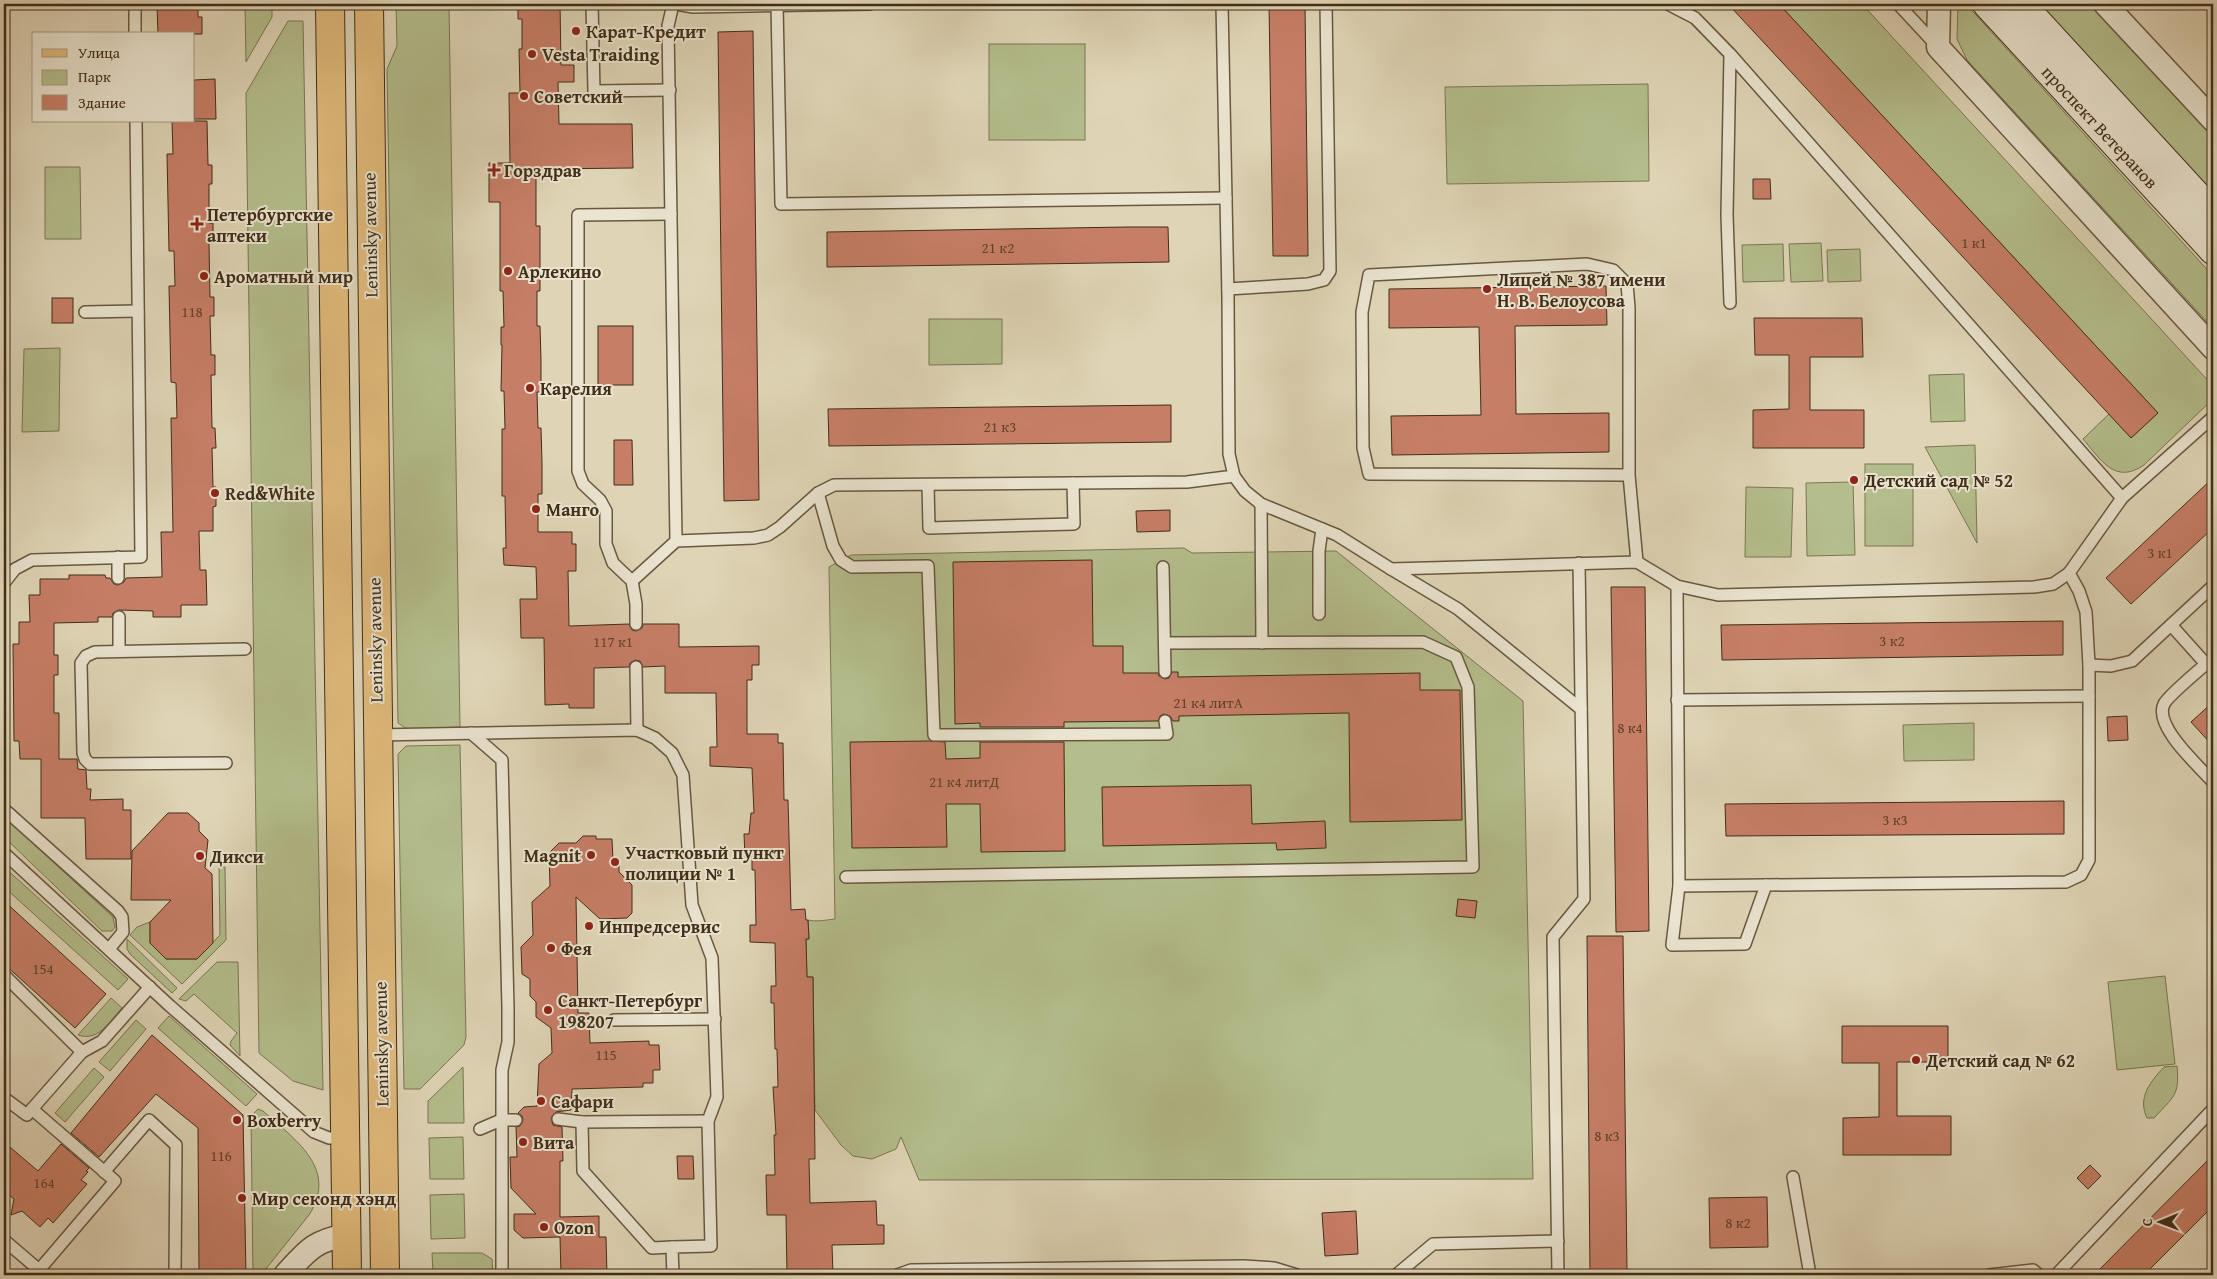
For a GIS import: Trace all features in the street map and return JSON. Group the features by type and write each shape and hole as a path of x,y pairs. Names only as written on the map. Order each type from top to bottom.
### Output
{"main road":[{"name":"Leninsky avenue","path":"330,4 347,1275"},
{"name":"Leninsky avenue","path":"368,4 385,1275"},
{"name":"проспект Ветеранов","path":"1987,4 2213,250"},
{"name":"проспект Ветеранов","path":"2021,4 2213,213"}],"street":[{"path":"1939,4 1938,48 2213,348"},
{"path":"2104,4 2213,120"},
{"path":"285,1275 306,1251 326,1238 347,1235"}],"lane":[{"path":"134,4 135,32"},
{"path":"592,4 594,91 670,90"},
{"path":"676,541 668,26 675,4 693,7 870,4"},
{"path":"1222,4 1228,289 1229,454 1234,476 1245,491 1261,504 1337,535 1458,609 1581,708"},
{"path":"1228,289 1308,284 1324,280 1330,271 1326,4"},
{"path":"1669,4 1695,18 1730,54 2122,498"},
{"path":"1898,4 1938,48"},
{"path":"777,5 781,204 1226,198"},
{"path":"1730,54 1728,214 1730,303"},
{"path":"4,583 15,569 32,560 141,557 136,122"},
{"path":"636,624 636,604 632,581 613,563 606,544 606,511 600,500 584,484 578,471 578,216 671,214"},
{"path":"1630,475 1369,474 1363,448 1362,312 1369,274 1587,264 1613,270 1627,284 1629,308 1630,475 1637,562"},
{"path":"84,312 138,311"},
{"path":"1391,569 1637,562 1677,586 1718,594 2034,587 2053,584 2069,573 2122,498 2213,418"},
{"path":"632,581 676,541 754,538 768,535 780,528 818,493 834,486 1187,482 1234,476"},
{"path":"928,484 929,528 1074,524 1073,483"},
{"path":"818,493 833,546 841,560 852,567 928,566 934,735 1167,734 1165,721"},
{"path":"1261,504 1262,643"},
{"path":"1320,614 1319,551 1322,529"},
{"path":"118,557 118,578"},
{"path":"1558,1275 1553,937 1584,898 1579,563"},
{"path":"1163,567 1165,672"},
{"path":"1679,886 2066,882 2081,875 2089,860 2089,665 2086,612 2079,591 2069,573"},
{"path":"1677,586 1679,886 1672,945 1745,944 1766,885"},
{"path":"2089,665 2111,666 2132,661 2213,586"},
{"path":"118,617 119,652"},
{"path":"2171,625 2210,662 2164,704 2162,716 2175,739 2213,782"},
{"path":"846,877 1473,867 1468,687 1456,658 1423,642 1165,643"},
{"path":"226,763 90,764 85,760 81,663 86,656 95,652 245,649"},
{"path":"636,667 637,730"},
{"path":"1677,700 2089,696"},
{"path":"377,735 637,730 654,738 672,753 684,775 692,905 712,958 717,1097 708,1121 711,1246 652,1248 583,1171 582,1122"},
{"path":"471,733 502,760 508,1008 508,1042 502,1070 502,1275"},
{"path":"4,809 118,911 122,917 123,932 109,949"},
{"path":"4,852 150,987 314,1132 329,1138 345,1138"},
{"path":"4,974 82,1052"},
{"path":"4,1098 27,1114 82,1052 102,1041 150,987"},
{"path":"614,1020 715,1019"},
{"path":"4,1240 42,1273 115,1181 32,1109"},
{"path":"2056,1275 2213,1109"},
{"path":"558,1119 582,1122 708,1121"},
{"path":"104,1172 149,1120 176,1145 175,1275"},
{"path":"480,1129 501,1120 516,1120"},
{"path":"1793,1177 1810,1275"},
{"path":"1396,1275 1433,1244 1558,1241"},
{"path":"672,1247 673,1275"},
{"path":"897,1275 911,1270 1244,1266 1274,1268 1297,1275"},
{"path":"1989,1275 2033,1270 2039,1275"}],"green space":[{"path":"245,4 272,4 272,17 246,62"},
{"path":"396,4 449,4 460,727 407,729 398,723 387,69 397,46"},
{"path":"1779,4 1862,4 2213,386 2213,399 2144,465 2125,472 2117,471 2103,462 2083,439 2109,414 2131,438 2158,413"},
{"path":"1958,4 1966,4 2213,276 2213,324 2211,326 1967,60 1957,39"},
{"path":"2038,4 2091,4 2213,137 2213,193"},
{"path":"288,21 303,21 323,1090 293,1081 259,1053 246,93"},
{"path":"989,44 1085,44 1085,140 989,140"},
{"path":"1648,84 1649,181 1447,184 1445,87"},
{"path":"45,167 80,167 81,239 45,239"},
{"path":"1821,243 1823,281 1791,282 1789,244"},
{"path":"1783,244 1784,281 1743,282 1742,245"},
{"path":"1860,249 1861,281 1828,282 1827,250"},
{"path":"929,319 1002,319 1002,364 929,365"},
{"path":"60,348 59,431 22,432 24,349"},
{"path":"1964,374 1965,421 1931,422 1929,375"},
{"path":"1975,445 1977,543 1925,447"},
{"path":"1865,464 1913,464 1913,546 1865,546"},
{"path":"1853,482 1855,555 1807,556 1806,483"},
{"path":"1746,487 1793,488 1791,557 1745,557"},
{"path":"1184,548 1192,553 1336,551 1523,701 1533,1179 919,1180 901,1137 896,1149 872,1159 853,1156 841,1145 815,1110 813,977 807,977 806,939 809,939 808,920 835,919 829,567 851,555"},
{"path":"1974,723 1974,760 1904,761 1903,725"},
{"path":"460,745 466,1037 464,1045 420,1089 404,1089 398,754 406,746"},
{"path":"4,817 113,917 115,927 112,931 102,931 4,837"},
{"path":"4,867 128,979 118,990 4,887"},
{"path":"225,867 226,940 182,984 130,935 137,927 150,922 150,943 166,959 197,959 220,935 219,868"},
{"path":"127,939 177,988 172,993 130,954 127,949"},
{"path":"217,962 238,962 240,1056 230,1045 237,1033 194,994 186,1001 179,999"},
{"path":"2165,976 2175,1064 2117,1070 2108,982"},
{"path":"111,998 122,1008 108,1024 92,1036 78,1035"},
{"path":"169,1016 257,1094 246,1106 158,1028"},
{"path":"136,1020 146,1029 110,1071 99,1062"},
{"path":"2177,1066 2178,1076 2174,1095 2154,1118 2147,1118 2144,1103 2150,1084 2164,1067"},
{"path":"463,1067 464,1123 428,1123 428,1101"},
{"path":"94,1068 104,1077 65,1122 55,1113"},
{"path":"258,1109 263,1111 287,1132 309,1156 316,1169 319,1183 317,1198 309,1215 261,1275 253,1275 251,1116"},
{"path":"463,1137 464,1179 430,1179 429,1138"},
{"path":"464,1194 465,1238 431,1239 430,1195"},
{"path":"432,1253 482,1253 492,1259 493,1275 433,1275"}],"building":[{"path":"198,4 198,17 202,17 202,34 195,34 195,32 158,32 157,5"},
{"path":"518,4 560,4 561,65 574,65 574,82 558,82 559,124 632,124 633,168 536,169 536,226 540,226 540,291 537,291 537,326 540,326 541,360 541,392 537,392 538,428 541,428 542,463 542,494 538,494 538,532 572,532 572,544 576,544 576,571 568,571 569,626 629,624 632,630 636,631 642,628 643,624 679,624 679,647 759,646 759,665 752,665 752,680 747,680 747,734 778,734 778,743 783,743 784,800 788,800 791,910 805,909 806,920 808,920 809,939 806,939 807,977 813,977 815,1159 809,1159 810,1203 876,1201 877,1225 884,1225 884,1244 832,1245 833,1275 787,1275 786,1215 767,1215 766,1175 775,1175 774,1135 776,1135 773,1087 778,1087 774,1003 771,1003 771,986 776,986 775,943 750,942 750,925 756,925 755,870 752,870 752,857 745,857 744,834 749,834 751,813 754,813 752,768 710,766 710,747 717,747 716,693 665,693 665,666 643,667 640,661 635,660 630,663 629,667 594,668 594,708 569,708 569,704 545,705 544,638 521,638 520,599 537,599 536,567 504,565 503,548 506,548 505,496 502,496 502,429 505,429 504,391 501,391 501,327 504,327 503,291 500,291 500,202 489,202 489,163 510,163 509,93 520,93 519,49 522,49 522,19 518,19"},
{"path":"1269,4 1305,4 1308,256 1273,256"},
{"path":"1728,4 1779,4 2158,413 2131,438"},
{"path":"753,31 759,500 724,501 718,32"},
{"path":"215,79 216,119 195,119 195,80"},
{"path":"207,121 208,165 212,165 212,184 209,184 209,223 213,223 213,243 209,243 210,297 214,297 214,316 210,316 211,355 215,355 215,375 211,375 212,428 215,428 216,448 212,448 213,487 216,487 216,506 213,507 213,531 199,531 200,570 206,570 207,605 181,605 181,617 153,617 153,611 119,610 113,613 112,617 98,617 98,622 54,623 54,655 58,655 58,675 54,675 54,713 59,713 59,759 77,759 78,769 86,770 87,789 91,789 90,800 123,799 123,810 131,810 131,859 86,859 85,818 41,818 41,759 20,759 19,741 14,741 13,644 19,644 19,622 30,622 29,595 40,595 40,579 69,579 69,575 105,575 106,578 110,578 114,584 118,585 124,582 126,578 162,577 161,532 173,532 171,418 177,418 176,383 171,382 169,286 175,286 174,251 169,251 167,154 173,154 172,122"},
{"path":"1753,179 1770,179 1771,199 1753,199"},
{"path":"1168,227 1169,262 827,267 827,232"},
{"path":"1606,286 1607,325 1515,326 1516,414 1609,413 1609,452 1392,455 1391,416 1481,415 1479,327 1389,328 1389,289"},
{"path":"52,298 73,298 73,323 52,323"},
{"path":"1754,318 1862,318 1863,357 1810,357 1810,410 1864,410 1864,448 1753,448 1753,410 1789,409 1789,355 1755,355"},
{"path":"598,326 633,326 633,385 598,385"},
{"path":"1171,405 1171,442 829,446 828,409"},
{"path":"614,440 632,440 633,485 614,485"},
{"path":"2213,478 2213,528 2131,604 2106,578"},
{"path":"1170,510 1170,531 1137,532 1136,511"},
{"path":"1092,560 1093,646 1123,646 1123,673 1158,673 1159,676 1165,679 1169,678 1172,672 1178,672 1178,677 1420,673 1420,690 1460,690 1462,820 1350,822 1349,713 1179,716 1179,721 1173,721 1170,716 1164,714 1160,716 1158,721 1064,722 1064,727 980,727 980,723 955,724 953,562"},
{"path":"1611,587 1645,587 1649,931 1616,932"},
{"path":"2063,621 2063,655 1722,660 1721,625"},
{"path":"2213,702 2213,746 2191,722"},
{"path":"2127,716 2128,740 2108,741 2107,717"},
{"path":"850,742 945,742 946,759 980,758 980,742 1064,742 1065,851 981,852 980,804 946,804 947,847 852,848"},
{"path":"1251,785 1252,824 1325,821 1326,848 1277,850 1276,843 1103,846 1102,787"},
{"path":"2064,801 2064,834 1726,836 1725,804"},
{"path":"168,813 188,813 199,823 199,831 208,840 205,868 212,874 213,943 197,959 166,959 150,943 150,922 171,900 131,900 132,851"},
{"path":"583,836 596,836 596,839 612,839 613,860 619,859 619,872 632,885 632,913 627,918 600,919 576,897 578,1013 589,1013 590,1043 649,1041 649,1045 659,1045 660,1070 653,1070 653,1083 643,1083 643,1087 572,1089 571,1110 556,1112 551,1118 553,1125 562,1127 563,1161 560,1161 560,1217 599,1216 599,1237 606,1237 607,1275 561,1275 560,1237 523,1238 514,1230 514,1214 536,1214 511,1188 510,1157 517,1157 516,1127 520,1126 523,1120 522,1116 518,1113 524,1107 537,1106 539,1064 552,1053 551,1028 536,1017 536,1002 530,996 530,979 522,974 521,947 533,935 532,902 550,886 549,853 559,843 576,843"},
{"path":"1458,899 1477,901 1475,918 1456,916"},
{"path":"4,901 106,994 75,1028 4,964"},
{"path":"1587,936 1623,936 1627,1273 1590,1274"},
{"path":"1842,1026 1948,1026 1948,1062 1897,1062 1897,1116 1951,1116 1951,1155 1843,1155 1843,1118 1879,1117 1879,1063 1842,1063"},
{"path":"152,1035 243,1115 246,1275 199,1275 198,1128 156,1094 99,1157 71,1133"},
{"path":"4,1142 38,1171 61,1144 89,1168 81,1180 87,1184 53,1223 48,1218 40,1227 22,1211 11,1215 14,1199 4,1191"},
{"path":"2213,1155 2213,1206 2144,1275 2094,1275"},
{"path":"677,1156 693,1156 694,1179 678,1179"},
{"path":"2090,1165 2101,1176 2088,1189 2077,1178"},
{"path":"1767,1197 1768,1247 1710,1248 1709,1198"},
{"path":"1356,1211 1358,1254 1325,1256 1322,1213"}],"place":[{"name":"Карат-Кредит","path":"576,31"},
{"name":"Vesta Traiding","path":"532,54"},
{"name":"Советский","path":"524,96"},
{"name":"Горздрав","path":"494,170"},
{"name":"Петербургские аптеки","path":"197,224"},
{"name":"Арлекино","path":"508,271"},
{"name":"Ароматный мир","path":"204,276"},
{"name":"Лицей № 387 имени Н. В. Белоусова","path":"1487,289"},
{"name":"Карелия","path":"530,388"},
{"name":"Детский сад № 52","path":"1854,480"},
{"name":"Red&White","path":"215,493"},
{"name":"Манго","path":"536,509"},
{"name":"Magnit","path":"591,855"},
{"name":"Дикси","path":"200,856"},
{"name":"Участковый пункт полиции № 1","path":"615,862"},
{"name":"Инпредсервис","path":"589,926"},
{"name":"Фея","path":"551,948"},
{"name":"Санкт-Петербург 198207","path":"548,1010"},
{"name":"Детский сад № 62","path":"1916,1060"},
{"name":"Сафари","path":"541,1101"},
{"name":"Boxberry","path":"237,1120"},
{"name":"Вита","path":"523,1142"},
{"name":"Мир секонд хэнд","path":"242,1198"},
{"name":"Ozon","path":"544,1227"}]}
